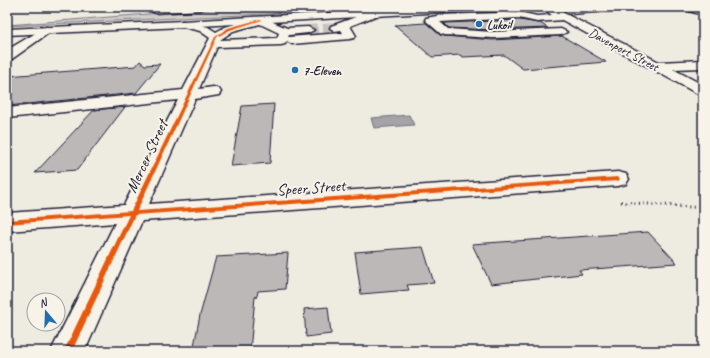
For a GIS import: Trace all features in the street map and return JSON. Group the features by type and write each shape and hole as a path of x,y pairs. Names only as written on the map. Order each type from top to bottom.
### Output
{"main road":[{"path":"147,11 199,7"},
{"path":"7,32 261,20 479,7"},
{"path":"499,7 507,16"},
{"name":"Davenport Street","path":"545,7 567,14 592,32 703,91"},
{"path":"537,19 591,8 622,7"},
{"path":"692,9 703,12"},
{"path":"416,10 445,19"},
{"path":"261,20 283,36 350,36 339,27 375,13"},
{"path":"561,32 537,19 519,15 430,20 445,32 493,34 592,32"},
{"path":"213,52 229,30 261,20"},
{"path":"183,24 204,29 213,52"},
{"path":"7,56 46,30"},
{"path":"213,52 308,30"},
{"name":"Mercer Street","path":"68,351 189,95 213,52"},
{"path":"657,66 703,64"},
{"path":"7,113 213,92"},
{"name":"Speer Street","path":"7,222 618,179"}],"path":[{"path":"618,202 703,208"}],"shaded area":[{"path":"238,7 415,7 7,26 7,25"},
{"path":"409,115 414,125 374,128 371,118"}],"building":[{"name":"Lukoil","path":"519,20 540,23 548,28 493,30 449,28 444,23"},
{"path":"426,23 440,35 445,36 493,40 562,36 606,62 523,69 504,55 463,57 460,55 432,57 395,25"},
{"path":"140,61 145,65 160,64 136,93 7,106 7,76 136,66"},
{"path":"274,104 270,163 231,166 242,106"},
{"path":"125,107 77,170 35,173 94,110"},
{"path":"648,232 677,263 579,270 582,274 491,284 472,244"},
{"path":"423,247 434,283 407,285 409,290 361,294 355,252"},
{"path":"288,253 285,289 258,291 257,296 255,297 250,351 193,351 200,315 216,257"},
{"path":"328,307 331,334 306,337 304,309"}],"tunnel":[{"path":"308,30 335,28"}],"cycle path":[{"path":"68,351 216,37 229,29 261,20"},
{"path":"7,222 618,179"}],"place":[{"name":"Lukoil","path":"479,24"},
{"name":"7-Eleven","path":"295,70"}]}
